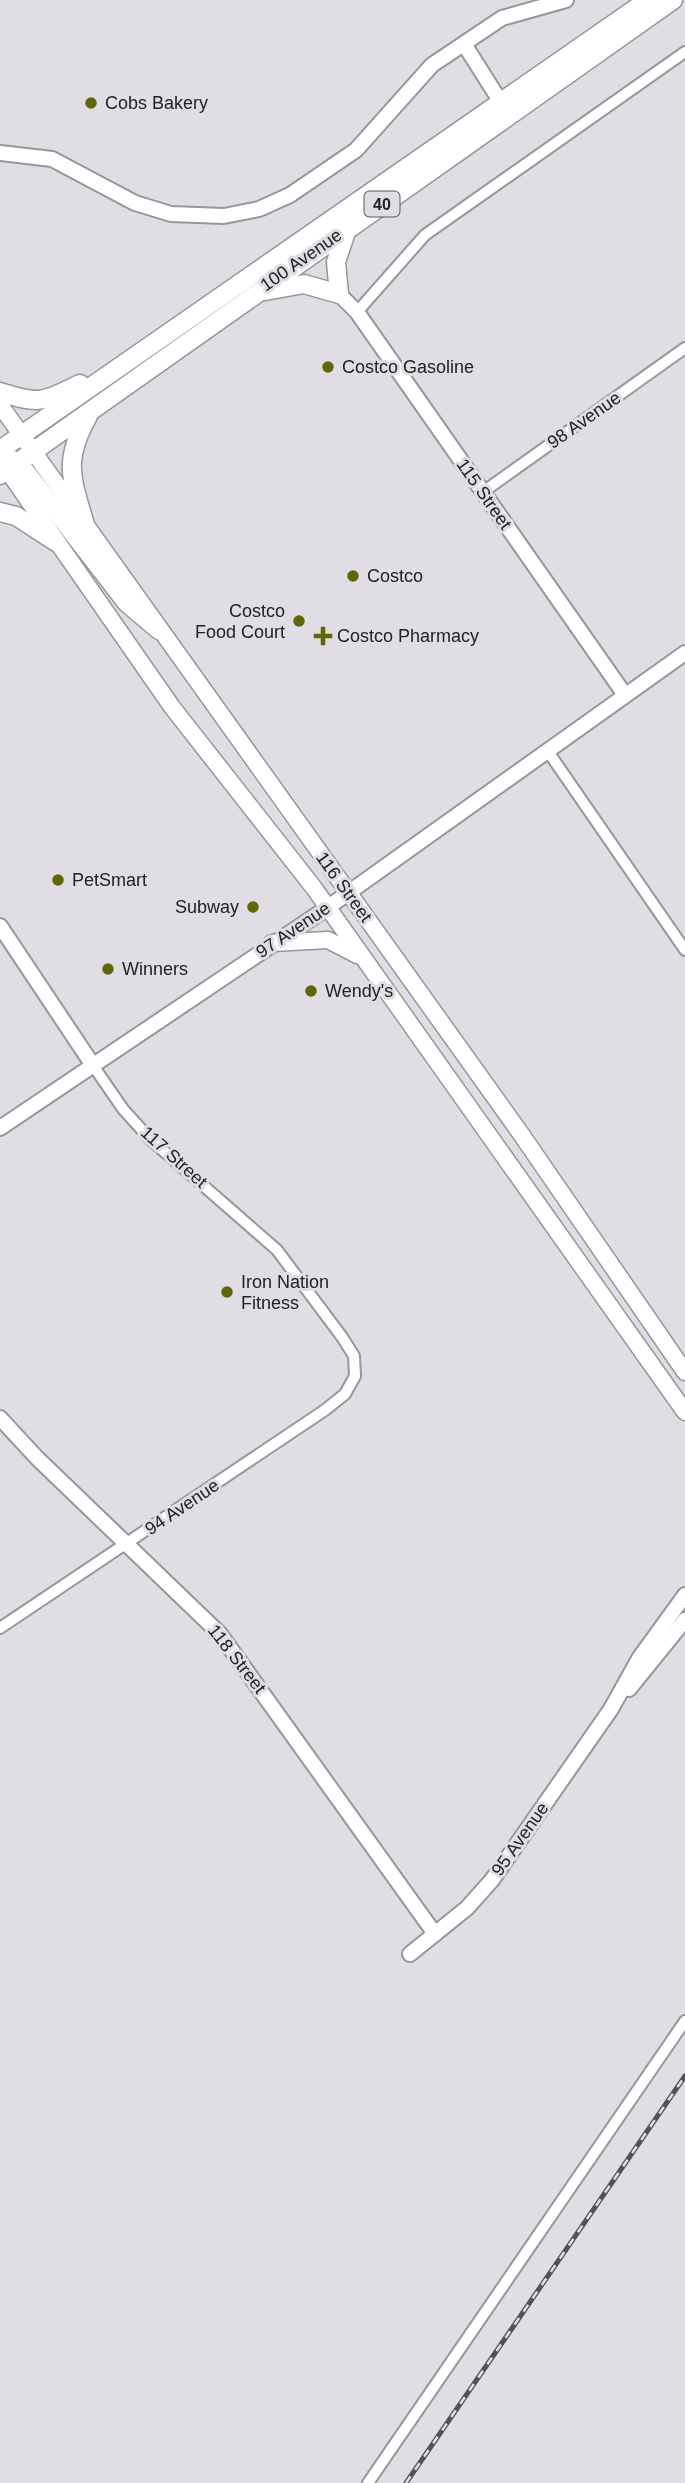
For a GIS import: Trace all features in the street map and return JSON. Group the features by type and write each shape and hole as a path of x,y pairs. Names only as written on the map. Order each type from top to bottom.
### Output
{"main road":[{"name":"100 Avenue","path":"6,454 128,361 502,104 648,0"},
{"name":"100 Avenue","path":"34,451 673,0"},
{"path":"255,293 304,284 339,294 336,262 347,229"},
{"path":"0,393 40,402 128,361"},
{"name":"116 Street","path":"0,405 6,454 56,542 172,707 327,908 685,1412"},
{"path":"86,527 71,465 76,438 92,410"},
{"path":"6,454 34,451"},
{"name":"116 Street","path":"34,451 685,1372"},
{"path":"6,454 127,603 159,630"},
{"path":"0,512 16,516 56,542"},
{"path":"272,943 328,940 362,958"}],"street":[{"path":"0,153 52,159 135,203 171,214 225,216 258,209 290,195 356,150 376,131 416,80 502,18 566,0"},
{"path":"464,44 502,104"},
{"path":"357,312 425,235 685,52"},
{"name":"115 Street","path":"339,294 357,312 625,695"},
{"name":"98 Avenue","path":"483,492 685,348"},
{"name":"97 Avenue","path":"0,1128 327,908 685,653"},
{"path":"547,750 685,950"},
{"name":"117 Street","path":"0,926 123,1110 151,1140 277,1250 354,1356 355,1376"},
{"name":"94 Avenue","path":"0,1628 129,1544 325,1409 345,1394 355,1376"},
{"name":"118 Street","path":"0,1418 37,1458 220,1634 435,1934"},
{"name":"95 Avenue","path":"611,1709 640,1657 685,1595"},
{"name":"95 Avenue","path":"410,1954 467,1908 492,1880 611,1709 685,1620"},
{"path":"368,2483 685,2021"}],"railway":[{"path":"406,2483 685,2076"}],"place":[{"name":"Cobs Bakery","path":"91,103"},
{"name":"Costco Gasoline","path":"328,367"},
{"name":"Costco","path":"353,576"},
{"name":"Costco Food Court","path":"299,621"},
{"name":"Costco Pharmacy","path":"323,636"},
{"name":"PetSmart","path":"58,880"},
{"name":"Subway","path":"253,907"},
{"name":"Winners","path":"108,969"},
{"name":"Wendy's","path":"311,991"},
{"name":"Iron Nation Fitness","path":"227,1292"}]}
